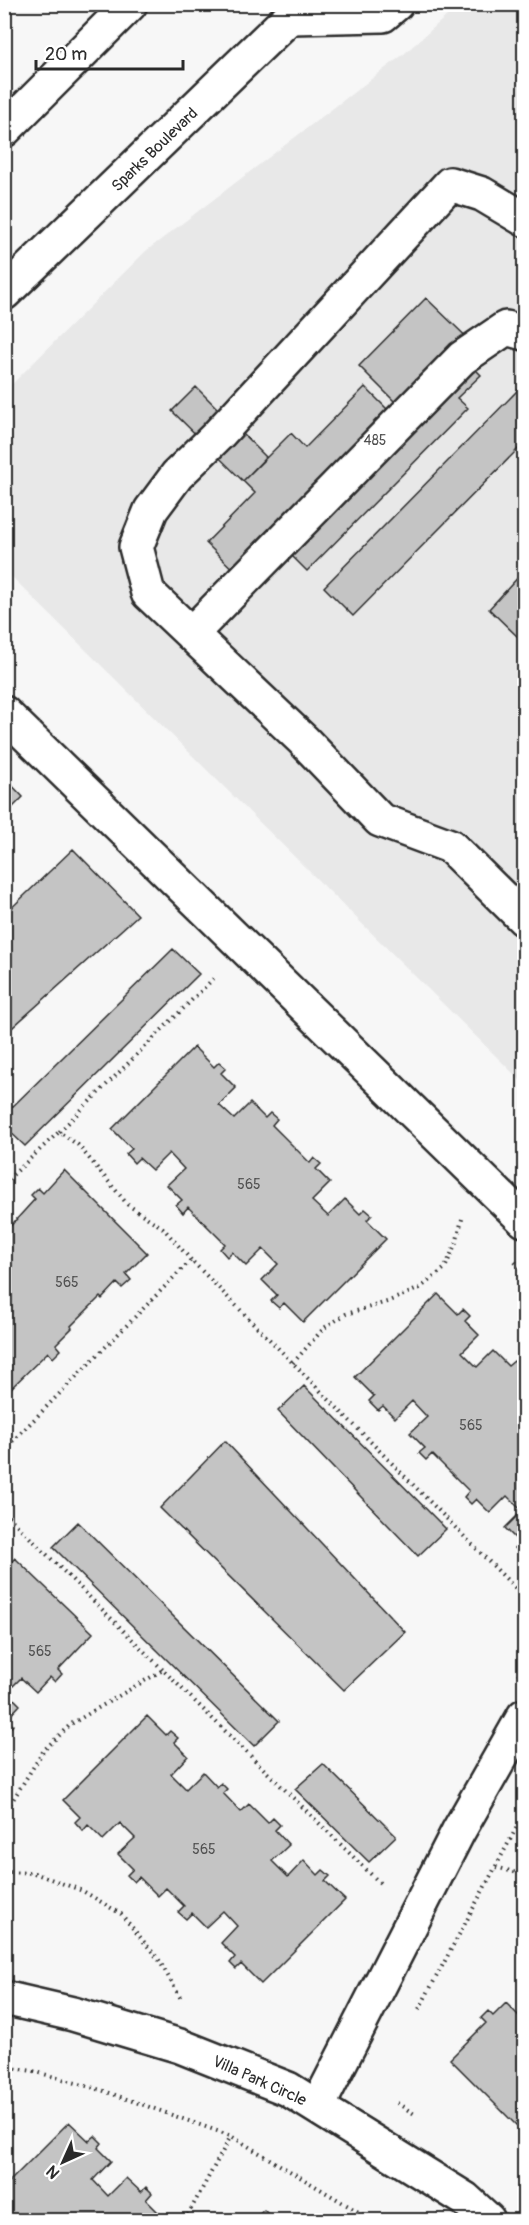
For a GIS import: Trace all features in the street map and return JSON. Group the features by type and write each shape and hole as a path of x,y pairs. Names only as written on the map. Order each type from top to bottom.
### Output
{"main road":[{"path":"4,130 130,4"},
{"path":"297,11 383,15 396,4"},
{"name":"Sparks Boulevard","path":"4,293 297,11"},
{"path":"525,219 482,194 450,184 217,436 177,475 151,510 136,547 148,593 303,740 380,820 450,846 525,919"},
{"path":"191,634 462,358 506,328 525,333"},
{"path":"4,713 525,1220"},
{"path":"318,2106 458,1832 525,1716"},
{"name":"Villa Park Circle","path":"4,1998 73,2014 180,2046 288,2089 465,2199 488,2220"}],"path":[{"path":"4,1183 218,974"},
{"path":"59,1131 78,1145 128,1205 163,1228 191,1260 525,1597"},
{"path":"293,1363 324,1328 345,1314 387,1302 420,1288 445,1268 457,1240 464,1213"},
{"path":"509,1257 525,1272"},
{"path":"4,1450 191,1260"},
{"path":"4,1512 386,1888"},
{"path":"4,1814 44,1750 71,1724 163,1670"},
{"path":"415,2016 525,1814"},
{"path":"496,1867 525,1875"},
{"path":"4,1872 34,1873 84,1891 121,1914 159,1960 181,1999"},
{"path":"4,2067 33,2071 102,2090 231,2136 372,2220"},
{"path":"184,2220 231,2136"}],"shaded area":[{"path":"459,5 524,5 524,1084 5,570 4,392 146,251 404,54"}],"building":[{"path":"426,298 480,350 468,362 481,375 457,398 468,408 307,571 290,554 254,590 206,543 255,493 243,481 291,433 305,448 365,387 398,420 406,413 359,366"},
{"path":"196,387 266,457 243,481 172,411"},
{"path":"520,388 524,393 524,443 353,616 324,587"},
{"path":"524,571 524,635 520,639 489,609"},
{"path":"4,777 23,797 4,816"},
{"path":"73,849 138,915 4,1035 4,915"},
{"path":"173,949 199,974 25,1146 4,1126 4,1115"},
{"path":"194,1047 214,1067 219,1062 226,1068 221,1073 236,1088 219,1105 234,1119 250,1103 265,1118 270,1113 277,1119 272,1125 310,1163 314,1158 321,1164 316,1169 330,1183 312,1201 328,1216 345,1199 360,1214 365,1209 372,1215 367,1220 386,1239 303,1322 284,1303 279,1308 271,1301 277,1295 262,1280 278,1264 263,1249 246,1266 232,1252 227,1257 220,1249 225,1244 188,1207 183,1213 176,1205 182,1200 167,1185 184,1169 169,1153 152,1170 139,1158 134,1163 126,1154 132,1149 112,1129"},
{"path":"64,1170 147,1253 126,1274 131,1280 122,1288 117,1283 71,1326 72,1328 56,1344 61,1350 53,1358 48,1352 4,1395 4,1233 35,1199 31,1195 38,1188 43,1193"},
{"path":"438,1294 458,1314 463,1309 470,1316 465,1321 479,1335 462,1352 477,1367 493,1351 508,1366 514,1361 520,1367 516,1372 524,1381 523,1556 515,1548 520,1543 505,1528 522,1511 507,1496 490,1513 476,1499 471,1504 464,1497 469,1491 432,1454 426,1460 419,1453 425,1448 410,1433 427,1417 412,1401 395,1418 383,1406 378,1410 369,1401 374,1396 355,1377"},
{"path":"304,1386 446,1529 418,1556 278,1411"},
{"path":"225,1441 405,1632 344,1690 160,1508"},
{"path":"78,1522 279,1721 254,1746 53,1547"},
{"path":"15,1558 93,1633 58,1670 62,1674 55,1682 50,1677 36,1692 21,1678 7,1692 20,1705 6,1720 13,1725 5,1733 4,1569"},
{"path":"147,1716 166,1735 170,1731 178,1738 174,1742 188,1756 171,1774 186,1789 203,1772 217,1787 221,1783 227,1789 223,1793 241,1812 249,1804 268,1823 273,1818 280,1825 275,1830 289,1845 272,1861 288,1877 304,1860 318,1875 323,1870 330,1876 325,1881 345,1900 261,1984 241,1964 236,1969 230,1963 235,1957 221,1943 237,1926 223,1911 206,1927 192,1913 186,1919 178,1912 184,1906 166,1888 158,1896 139,1877 134,1882 127,1875 133,1869 118,1854 135,1838 120,1823 103,1840 88,1825 83,1831 75,1822 80,1817 63,1800"},
{"path":"323,1764 396,1836 369,1862 295,1789"},
{"path":"506,2003 519,2016 524,2011 524,2133 450,2059 486,2023 481,2018 488,2011 493,2016"},
{"path":"69,2122 89,2141 95,2136 102,2143 98,2148 111,2161 93,2180 108,2196 126,2178 141,2192 146,2187 152,2193 146,2200 164,2220 4,2220 4,2187"},
{"path":"264,2210 274,2220 253,2220"}]}
